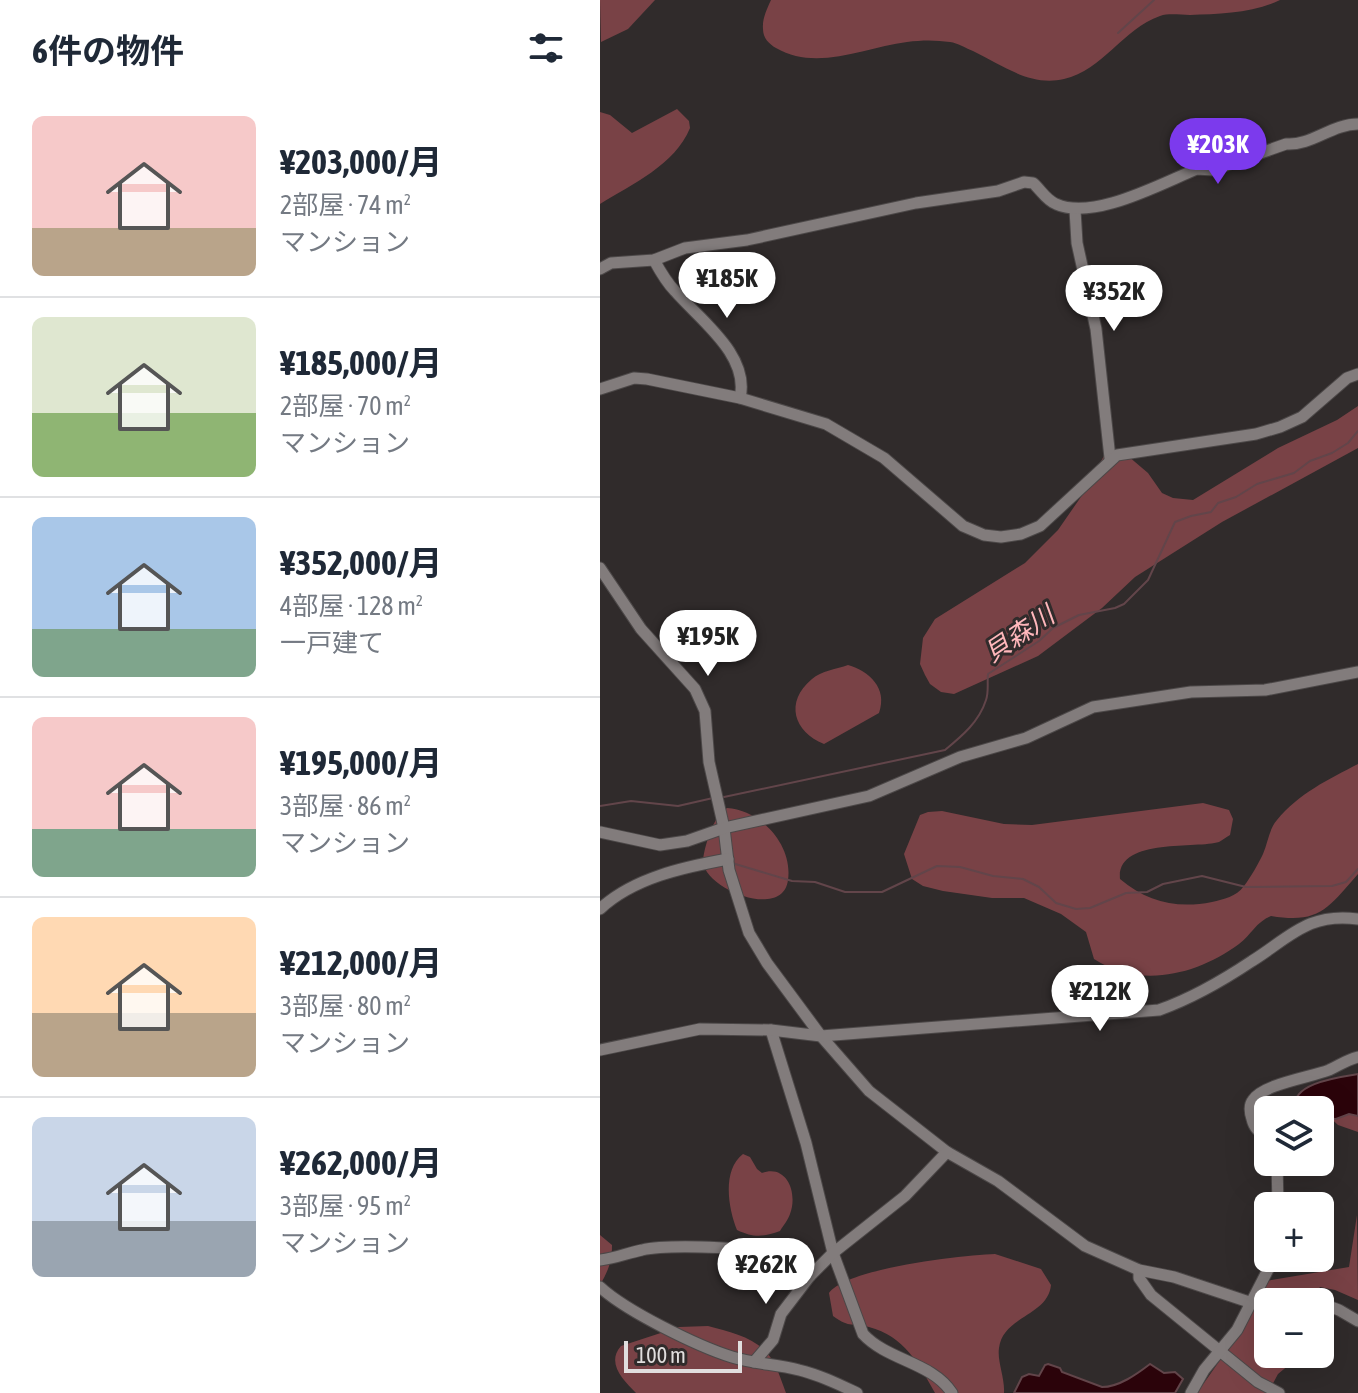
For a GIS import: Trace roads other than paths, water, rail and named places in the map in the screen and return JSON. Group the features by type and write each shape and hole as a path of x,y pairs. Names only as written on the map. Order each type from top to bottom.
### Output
{"street":[{"path":"600,269 611,263 654,260 685,248 747,240 916,203 998,191 1024,182 1033,183 1056,204 1075,210 1103,206 1197,169 1213,170 1286,144 1298,145 1345,125 1358,124"},
{"path":"1075,210 1077,243 1096,329 1110,458"},
{"path":"654,260 675,291 715,332 730,355 741,377 740,398"},
{"path":"600,389 634,378 740,398 799,414 849,436 884,458 963,526 984,535 1001,537 1021,534 1040,526 1110,458 1123,453 1256,434 1280,427 1302,417 1347,378 1358,374"},
{"path":"600,568 641,629 695,689 705,711 709,762 728,859 749,933 767,963 821,1036 869,1091 947,1152 998,1181 1085,1246 1139,1270 1174,1277 1252,1303"},
{"path":"600,832 660,845 687,841 724,828 869,796 960,757 1026,738 1093,707 1191,692 1265,690 1358,672"},
{"path":"600,909 612,898 642,882 728,859"},
{"path":"600,1050 700,1029 771,1030 821,1036 1159,1010 1194,997 1255,960 1298,928 1345,917 1358,919"},
{"path":"771,1030 806,1143 833,1253 863,1334 886,1352 936,1376 952,1393"},
{"path":"1256,1096 1358,1057"},
{"path":"1254,1100 1251,1105 1254,1124"},
{"path":"754,1362 773,1340 781,1314 810,1276 833,1253 905,1196 947,1152"},
{"path":"600,1260 666,1247 762,1251 790,1256 810,1276"},
{"path":"1139,1270 1139,1278 1151,1295 1258,1382 1279,1393"},
{"path":"1191,1393 1252,1303 1267,1272"},
{"path":"600,1287 626,1308 711,1348 754,1362 797,1369 857,1393"},
{"path":"1334,1308 1358,1321"}],"waterway":[{"path":"1118,33 1154,0"},
{"name":"貝森川","path":"724,797 945,750 964,734 983,708 988,674 1039,641 1053,628 1079,615 1124,604 1148,580 1175,522 1211,512 1218,503 1236,497 1257,484 1294,473 1310,461 1348,443 1358,431"},
{"name":"貝森川","path":"600,806 631,801 678,806 713,798"},
{"path":"732,863 792,881 815,882 845,892 882,892 937,866 960,867 993,876 1023,879 1039,887 1056,903 1076,909 1090,908 1126,893 1147,892 1163,884 1202,876 1246,887 1332,886 1346,882 1358,869"}]}
